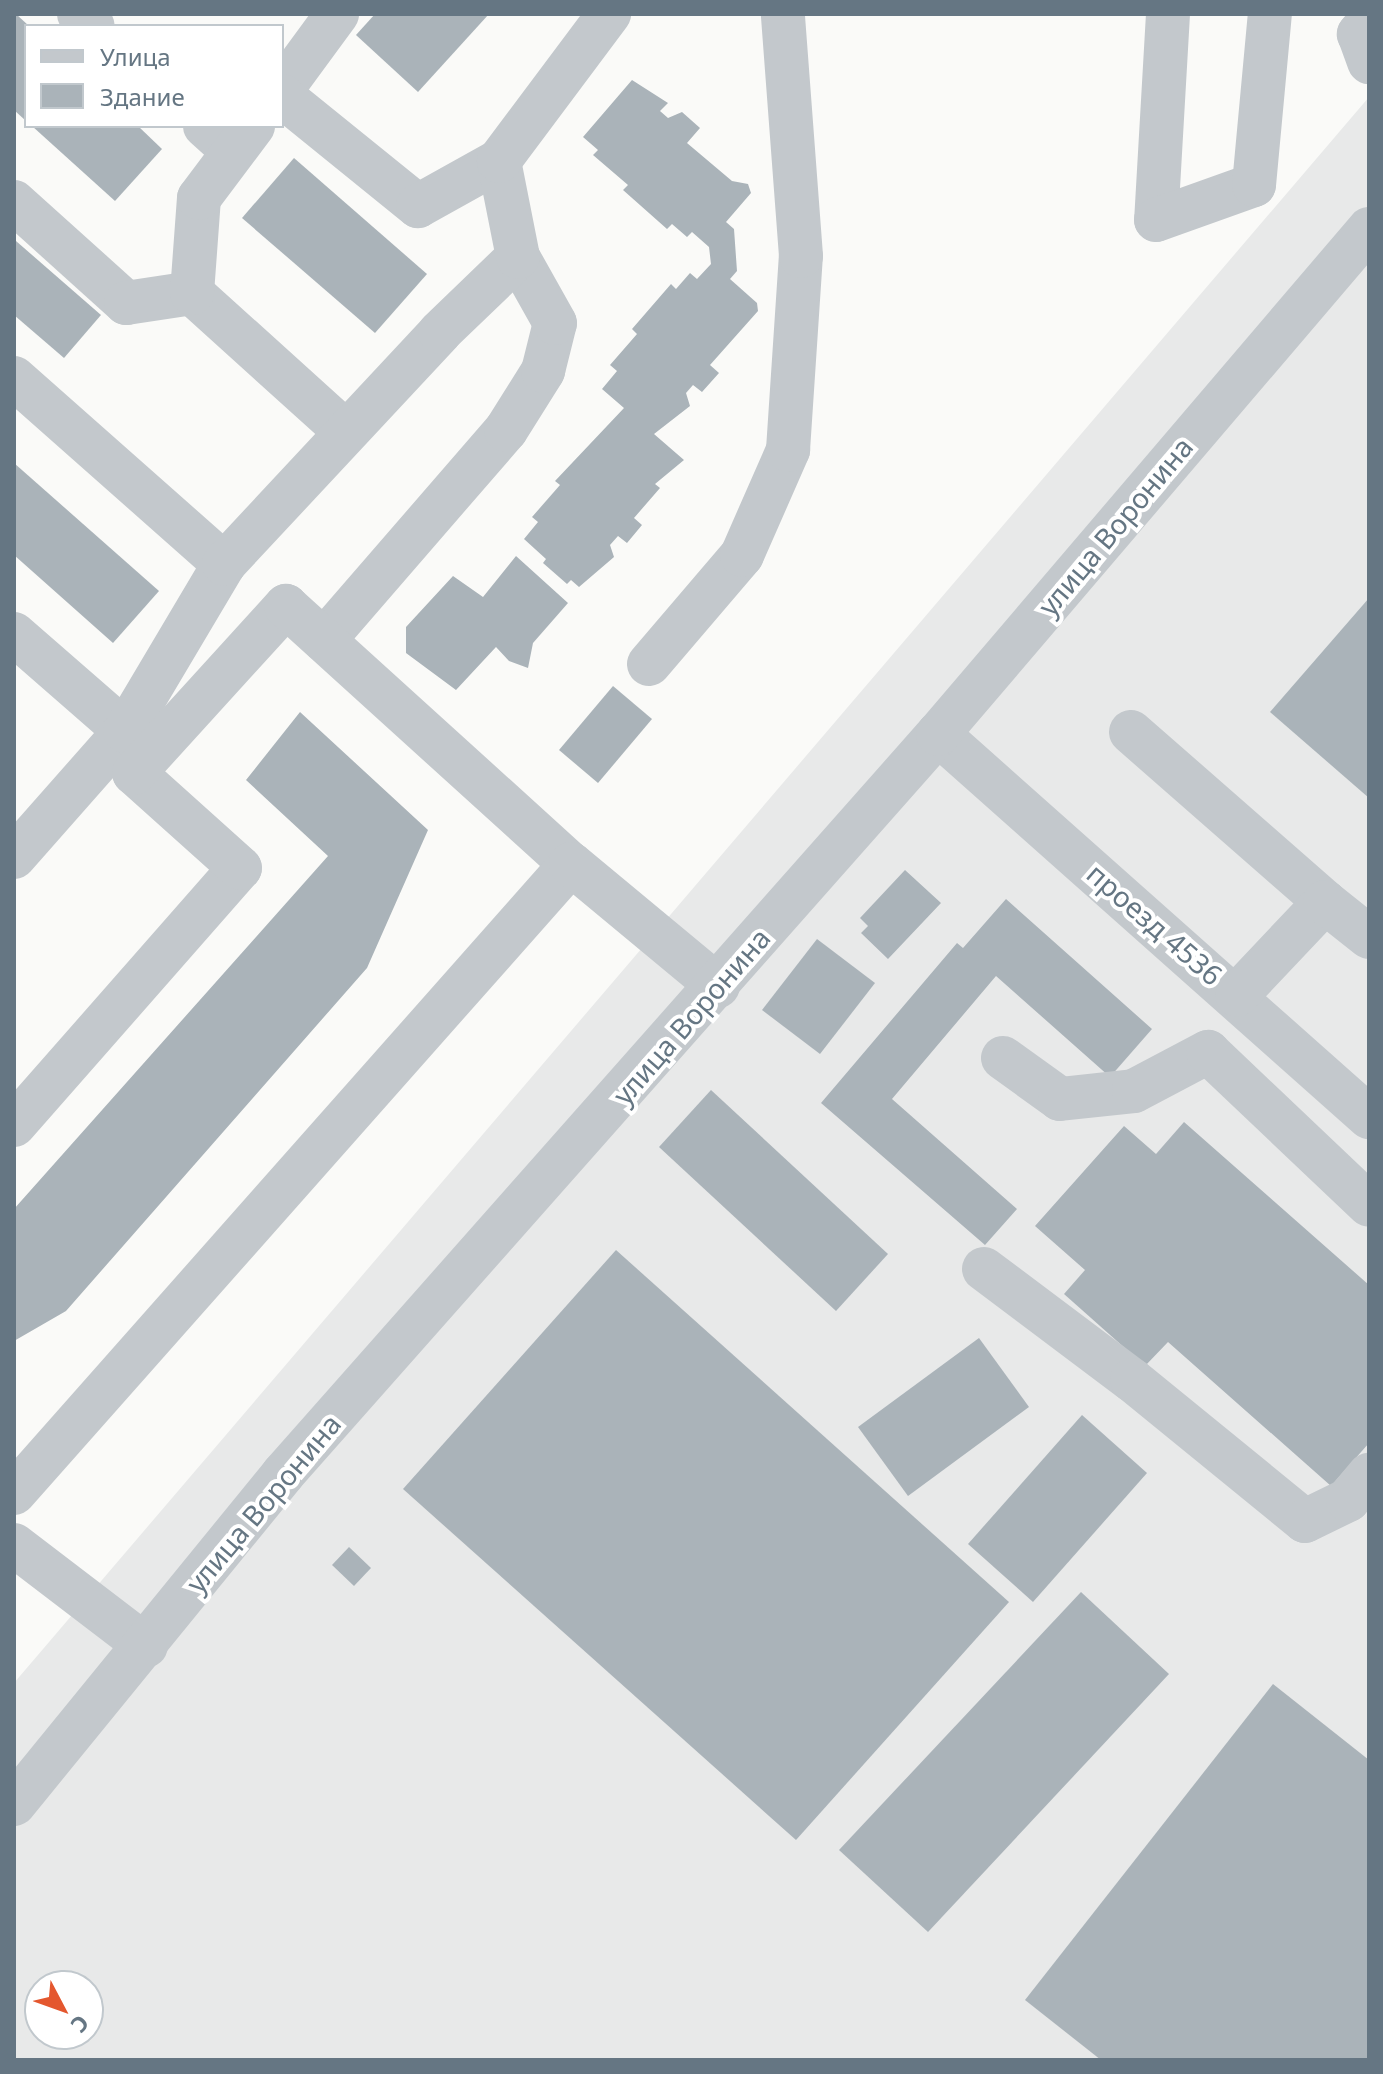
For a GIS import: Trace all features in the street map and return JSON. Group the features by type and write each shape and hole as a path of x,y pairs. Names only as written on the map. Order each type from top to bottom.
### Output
{"street":[{"path":"284,86 337,14"},
{"path":"284,98 418,206 499,161 609,14"},
{"path":"649,664 742,555 788,450 801,256 783,14"},
{"path":"1168,14 1156,220 1254,185 1270,14"},
{"path":"192,293 199,198 230,134"},
{"path":"324,640 506,430 543,371 555,323 518,257 499,161"},
{"path":"14,202 126,303 192,293"},
{"name":"улица Воронина","path":"14,1804 146,1646 283,1474 938,734 1369,229"},
{"path":"14,857 125,731 224,564 346,432 518,257"},
{"path":"192,293 346,432"},
{"path":"14,378 224,564"},
{"path":"14,1125 240,868 134,773 286,606 571,864 718,986"},
{"path":"14,634 125,731"},
{"path":"1131,732 1369,937"},
{"name":"проезд 4536","path":"938,734 1237,995 1369,1117"},
{"path":"14,1493 571,864"},
{"path":"1237,995 1325,902"},
{"path":"1003,1058 1060,1099 1134,1091 1208,1052 1369,1205"},
{"path":"984,1269 1132,1380 1305,1521 1348,1500 1369,1475"},
{"path":"14,1545 146,1646"}],"shaded area":[{"path":"1369,97 1369,2060 14,2060 14,1683"}],"building":[{"path":"16,14 27,24 24,24 24,119 14,110"},
{"path":"375,14 489,14 418,92 356,35"},
{"path":"632,80 668,103 660,111 668,118 682,112 700,128 687,143 732,181 748,184 751,193 726,222 734,229 737,271 730,279 757,303 758,311 710,365 719,373 702,392 693,385 686,393 690,406 654,434 684,460 655,484 660,488 634,518 642,525 627,543 618,536 610,545 614,557 579,587 571,580 567,584 543,563 546,559 524,539 538,522 532,517 560,485 555,481 624,408 602,389 617,371 610,365 637,334 632,329 671,284 676,289 690,273 697,279 711,264 709,247 692,232 687,237 672,224 667,229 623,190 628,185 593,155 598,150 583,137"},
{"path":"34,128 140,128 162,149 115,201"},
{"path":"294,158 427,274 375,333 242,218"},
{"path":"16,241 101,315 64,358 14,315"},
{"path":"14,463 159,591 113,643 14,555"},
{"path":"516,556 568,603 533,643 528,668 509,661 496,647 456,690 406,653 406,627 453,576 483,597"},
{"path":"1369,598 1369,798 1270,712"},
{"path":"613,686 652,719 598,783 559,750"},
{"path":"300,712 428,830 367,968 66,1311 14,1341 14,1209 328,856 246,780"},
{"path":"905,870 941,903 888,959 861,933 868,926 860,918"},
{"path":"1006,899 1152,1029 1110,1077 996,976 892,1099 1017,1209 985,1245 821,1103 957,943 963,948"},
{"path":"817,939 875,983 820,1054 762,1010"},
{"path":"711,1090 888,1254 836,1311 659,1147"},
{"path":"1184,1122 1369,1285 1369,1443 1331,1486 1168,1342 1145,1366 1064,1294 1085,1270 1035,1226 1124,1126 1156,1154"},
{"path":"616,1250 1009,1602 796,1840 403,1489"},
{"path":"979,1338 1029,1407 908,1496 858,1427"},
{"path":"1082,1415 1147,1473 1033,1602 968,1544"},
{"path":"349,1547 371,1568 354,1586 332,1565"},
{"path":"1081,1592 1169,1674 928,1932 839,1850"},
{"path":"1273,1684 1369,1760 1369,2060 1101,2060 1025,2000"}]}
